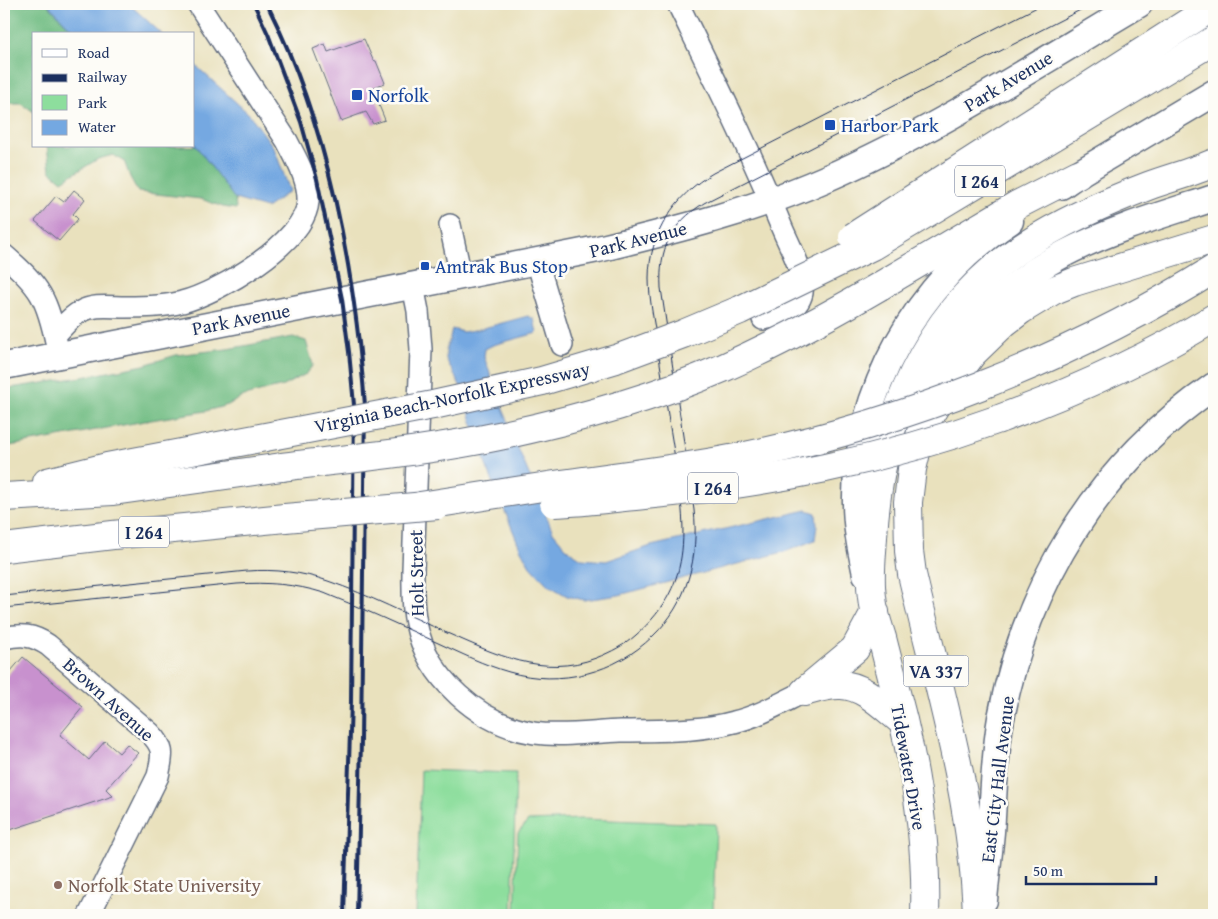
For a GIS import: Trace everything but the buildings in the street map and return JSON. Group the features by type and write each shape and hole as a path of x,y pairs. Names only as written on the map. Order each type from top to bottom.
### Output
{"highway":[{"path":"752,314 1214,6"},
{"name":"Virginia Beach-Norfolk Expressway","path":"4,493 107,467 433,405 581,370 752,314 872,246 1214,40"},
{"name":"VA 337","path":"1152,200 1214,163"},
{"path":"4,497 113,491 464,442 531,429 595,412 655,393 721,368 811,325 1018,205 1078,174"},
{"name":"Tidewater Drive","path":"925,915 925,877 920,815 903,722 873,604 873,523 880,469 886,444 903,394 926,347 959,304 999,264 1023,246 1045,233 1096,209 1152,200"},
{"name":"VA 337","path":"977,915 975,876 965,801 912,574 909,550 908,502 912,469 922,428 944,392 972,354 1004,323 1037,300 1074,282 1214,239"},
{"path":"420,506 709,463 799,443 869,423 980,385 1038,361 1120,322 1214,269"},
{"name":"I 264","path":"4,548 104,536 420,506 566,502 748,483 813,472 922,444 999,419 1061,394 1148,354 1214,318"},
{"path":"1148,354 1214,328"},
{"path":"804,692 855,649 873,604"},
{"path":"804,692 829,686 849,686 867,694 903,722"}],"main road":[{"name":"Park Avenue","path":"4,366 57,345 413,286 657,236 719,218 832,176 900,143 1139,4"},
{"path":"873,604 861,553 857,520 858,459 867,419 888,362 922,306 965,256 1004,225 1078,174 1214,93"},
{"path":"922,428 931,396 954,353 975,324 1002,296 1031,272 1063,253 1096,237 1152,200 1214,176"},
{"path":"1152,200 1214,198"},
{"name":"East City Hall Avenue","path":"982,915 1001,720 1016,661 1037,602 1062,550 1104,488 1156,431 1214,386"}],"street":[{"path":"57,345 75,315 93,307 127,307 181,303 203,296 223,286 282,246 305,217 308,202 307,187 297,160 287,141 198,4"},
{"path":"678,4 760,174 800,273 802,293 798,304 781,316 752,314"},
{"path":"450,225 462,276"},
{"path":"4,254 38,288 47,306 57,345"},
{"path":"537,261 562,345"},
{"name":"Holt Street","path":"413,286 418,311 420,349 413,570 415,622 421,643 444,681 468,703 496,721 524,731 549,734 718,726 767,711 804,692"},
{"name":"Brown Avenue","path":"4,638 30,635 42,641 157,740 162,751 158,776 89,915"}],"green space":[{"path":"4,4 47,4 74,32 32,32 32,111 21,103 4,103"},
{"path":"195,144 235,199 236,209 223,207 201,199 138,192 124,161 113,155 98,159 62,181 50,171 47,148 195,148"},
{"path":"293,337 306,341 313,365 306,374 283,386 244,396 228,405 206,411 4,447 4,389 144,365 176,355 227,349"},
{"path":"421,770 516,773 512,915 416,915"},
{"path":"582,819 716,824 713,915 515,915 518,833 528,821"}],"water":[{"path":"48,4 129,4 160,32 74,32"},
{"path":"195,65 250,115 274,148 290,191 266,208 235,199 195,144"},
{"path":"528,316 534,319 537,333 493,345 485,349 484,357 518,448 553,532 568,550 582,559 606,561 651,546 807,510 816,513 815,540 787,551 619,595 584,600 567,596 548,585 530,566 520,548 486,465 461,387 446,359 446,349 452,329 463,332"}],"tram line":[{"path":"4,596 268,570 298,573 328,581 373,599 483,649 520,661 538,664 576,664 596,658 618,648 636,635 656,615 669,594 678,573 682,550 683,527 678,478 649,286 650,262 654,246 659,231 667,217 687,192 713,173 1043,4"},
{"path":"4,608 237,584 281,584 324,593 490,666 509,672 548,678 567,677 586,674 622,659 638,649 653,636 675,609 683,594 695,545 694,510 661,288 662,261 669,239 675,229 692,211 704,203 1092,4"}],"railway":[{"path":"254,4 268,34 301,122 317,179 342,299 349,352 354,405 351,702 344,915"},
{"path":"267,4 289,51 322,149 346,250 360,353 365,405 357,915"}],"place":[{"name":"Norfolk","path":"357,95"},
{"name":"Harbor Park","path":"830,125"},
{"name":"Amtrak Bus Stop","path":"425,266"},
{"name":"Norfolk State University","path":"58,885"}]}
